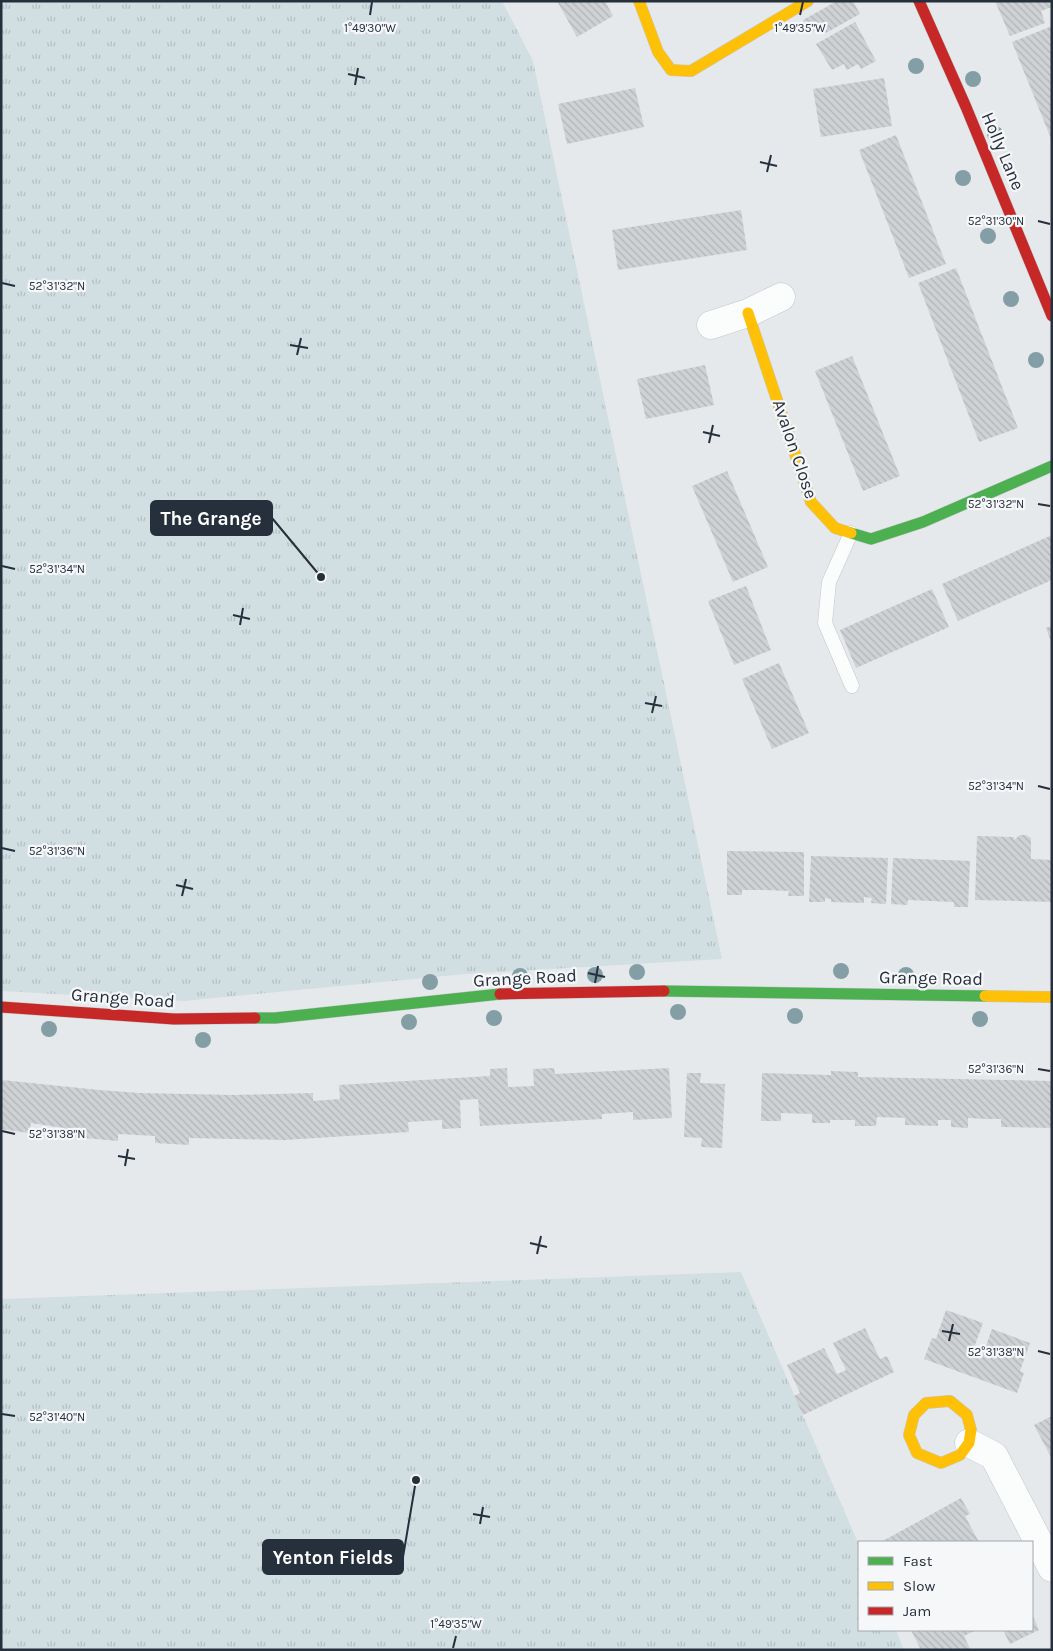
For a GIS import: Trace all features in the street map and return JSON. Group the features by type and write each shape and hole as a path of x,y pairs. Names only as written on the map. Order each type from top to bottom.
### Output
{"street":[{"path":"639,1 658,52 672,70 691,71 808,1"},
{"name":"Holly Lane","path":"919,1 993,171 1052,316"},
{"path":"711,325 748,313 781,297"},
{"name":"Avalon Close","path":"748,313 811,502 836,528 871,539 923,522 1052,466"},
{"name":"Grange Road","path":"1,1007 174,1019 275,1018 508,993 674,992 1052,997"},
{"path":"950,1402 967,1415 971,1430 969,1443 960,1455 941,1463 918,1453 909,1435 914,1415 926,1403 950,1402"},
{"path":"969,1443 994,1456 1052,1568"}],"lane":[{"path":"851,533 829,582 825,623 852,686"}],"green space":[{"path":"1,1 502,1 533,61 722,959 466,974 184,1001 1,991"},
{"path":"741,1272 858,1543 858,1631 896,1631 904,1650 1,1650 1,1299"}],"building":[{"path":"557,1 605,1 613,16 577,37"},
{"path":"837,1 853,1 860,14 824,34 820,27 810,33 803,20"},
{"path":"995,1 1052,1 1052,7 1041,11 1045,23 1010,36"},
{"path":"855,22 876,61 861,69 858,64 847,70 844,64 832,70 816,44"},
{"path":"1052,26 1052,141 1012,42"},
{"path":"884,78 892,126 821,137 813,89"},
{"path":"635,88 644,127 567,144 558,104"},
{"path":"896,135 946,264 909,278 859,150"},
{"path":"741,210 747,250 618,270 612,230"},
{"path":"956,268 1018,428 979,442 918,283"},
{"path":"852,356 900,476 863,491 815,371"},
{"path":"705,365 714,405 646,419 637,379"},
{"path":"727,471 768,567 733,582 692,486"},
{"path":"1052,535 1052,580 958,621 942,584"},
{"path":"746,586 771,650 734,665 708,601"},
{"path":"932,589 949,627 856,668 840,630"},
{"path":"1052,626 1052,642 1051,642 1046,628"},
{"path":"779,663 809,733 772,749 742,679"},
{"path":"1020,835 1026,835 1031,838 1031,859 1052,860 1052,902 975,900 977,836 1014,837 1014,840"},
{"path":"727,851 804,852 804,896 788,896 789,891 764,890 742,890 742,895 727,895"},
{"path":"811,856 888,858 886,904 871,903 872,898 864,897 864,903 831,902 831,899 825,898 825,902 809,902"},
{"path":"893,858 970,861 968,907 954,907 954,902 908,900 907,905 891,904"},
{"path":"507,1068 508,1087 534,1086 533,1069 554,1068 555,1074 669,1068 672,1118 633,1120 633,1112 602,1114 602,1119 480,1126 478,1099 460,1100 461,1128 442,1129 442,1120 408,1122 409,1132 285,1140 189,1138 189,1145 155,1143 155,1136 118,1134 118,1141 63,1136 64,1128 31,1123 29,1133 1,1129 2,1080 140,1093 233,1095 313,1093 313,1101 340,1099 339,1085 490,1076 490,1069"},
{"path":"831,1071 858,1072 858,1077 1052,1081 1052,1128 1001,1127 1001,1119 968,1118 968,1128 951,1127 951,1120 938,1120 938,1126 905,1125 905,1118 877,1117 876,1126 855,1126 855,1120 830,1120 830,1123 812,1123 812,1114 781,1113 781,1121 761,1121 762,1073 831,1075"},
{"path":"687,1073 701,1073 700,1083 725,1084 722,1148 701,1147 702,1138 684,1137"},
{"path":"946,1310 983,1323 972,1353 982,1357 992,1329 1030,1343 1020,1371 1024,1373 1017,1393 924,1359 932,1338 936,1339"},
{"path":"865,1328 880,1359 887,1356 894,1372 803,1415 794,1396 800,1393 787,1365 824,1348 837,1374 842,1372 846,1370 833,1343"},
{"path":"1052,1416 1052,1459 1034,1425"},
{"path":"961,1498 970,1514 965,1516 978,1541 932,1541 883,1541"},
{"path":"1033,1616 1039,1630 1010,1644 1004,1631 1033,1631"},
{"path":"912,1631 974,1631 964,1636 969,1650 921,1650"}],"traffic: fast":[{"path":"851,533 871,539 923,522 1052,466"},
{"path":"664,991 985,996"},
{"path":"255,1018 275,1018 500,994"}],"traffic: slow":[{"path":"639,1 658,52 671,70 691,71 808,1"},
{"path":"748,313 811,502 835,528 851,533"},
{"path":"985,996 1052,997"},
{"path":"950,1401 967,1415 971,1430 969,1443 960,1455 941,1463 917,1453 909,1435 914,1415 926,1403 950,1401"}],"traffic: jam":[{"path":"919,1 966,107 1052,316"},
{"path":"500,994 664,991"},
{"path":"1,1007 174,1019 255,1018"}],"place":[{"name":"The Grange","path":"321,577"},
{"name":"Yenton Fields","path":"416,1480"}]}
